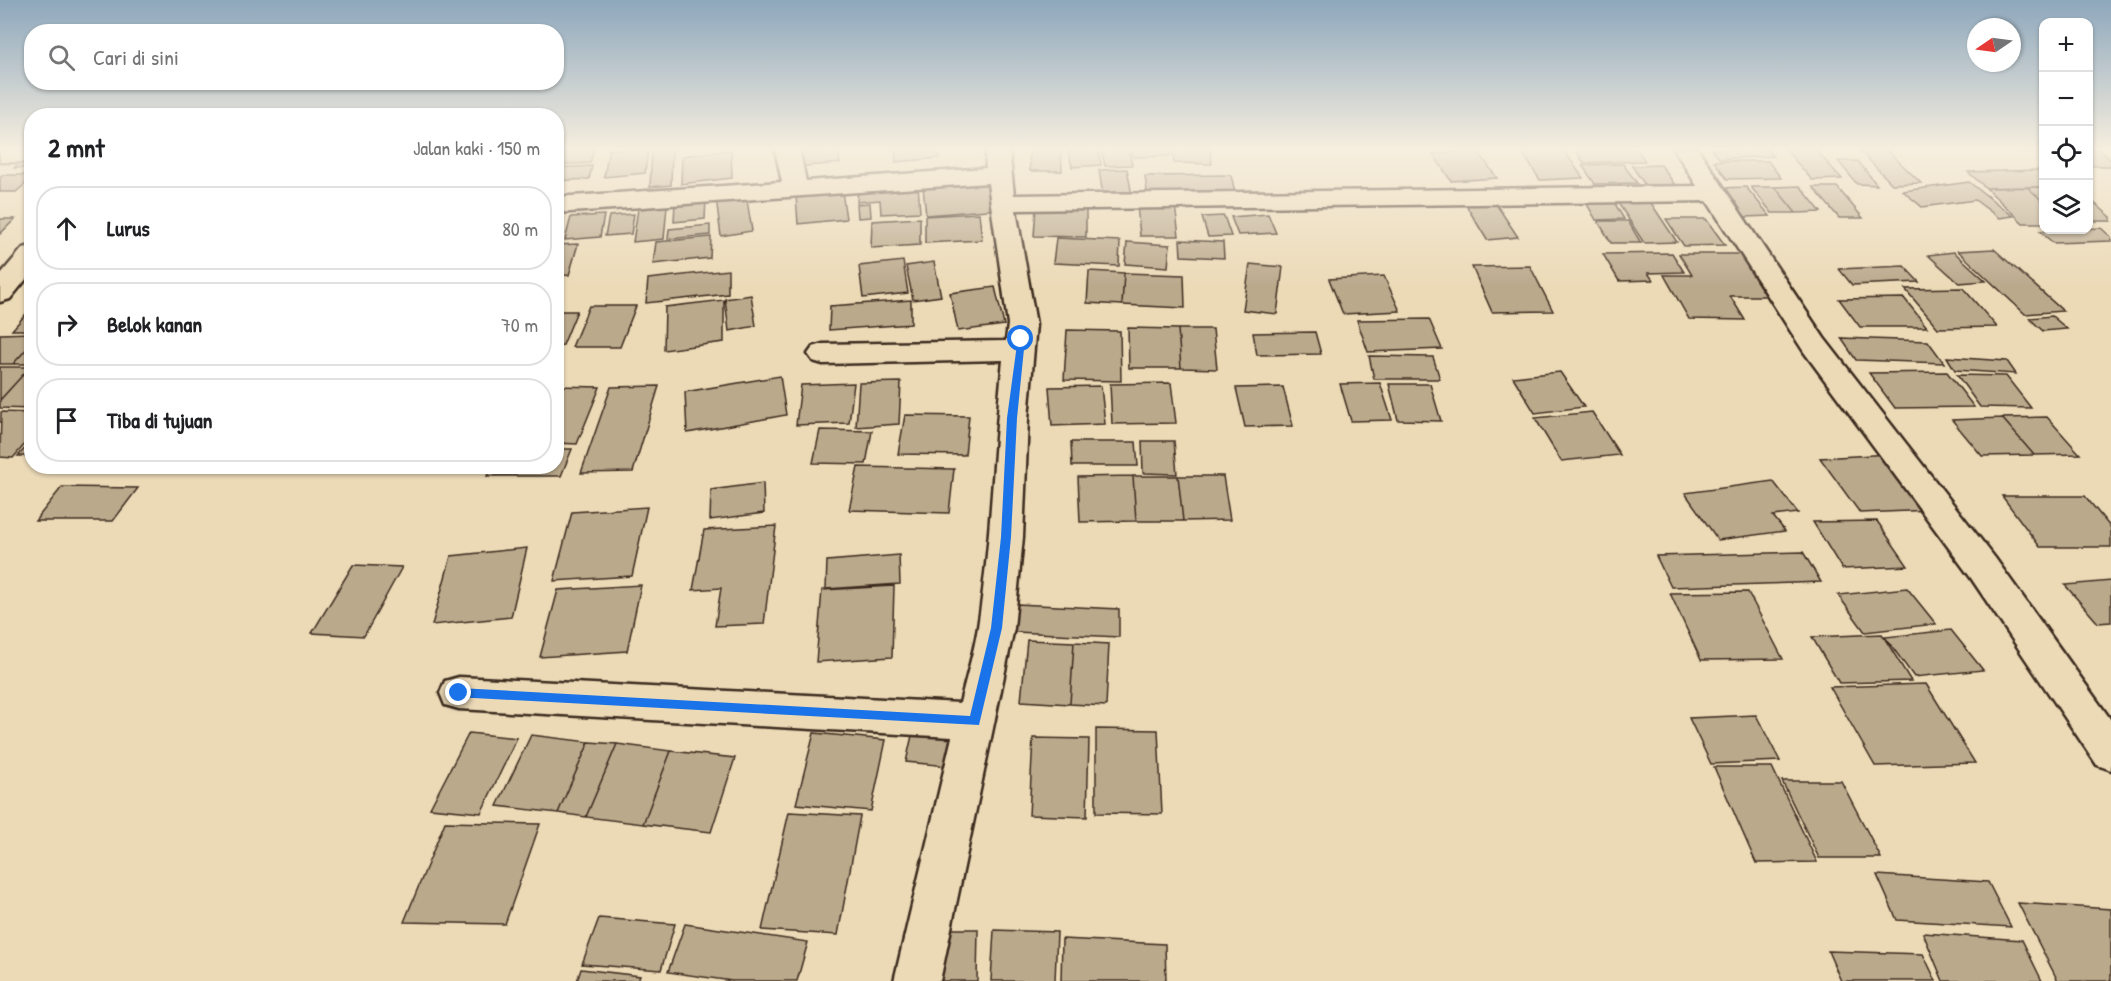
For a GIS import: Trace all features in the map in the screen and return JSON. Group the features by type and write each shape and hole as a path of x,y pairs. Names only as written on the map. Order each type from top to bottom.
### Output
{"street":[{"path":"564,204 720,195"},
{"path":"917,981 996,628 1006,537 1012,418 1022,324 1002,195"},
{"path":"1716,195 1814,345 1983,568 2111,752"},
{"path":"823,354 1020,350"},
{"path":"459,693 975,721"}],"building":[{"path":"746,195 752,231 721,236 716,198"},
{"path":"843,195 846,219 798,224 796,196"},
{"path":"858,195 919,195 920,212 881,214 880,200 857,202"},
{"path":"924,195 996,195 999,209 926,215"},
{"path":"1148,195 1235,195 1236,197 1148,198"},
{"path":"1726,195 1752,195 1770,216 1744,217"},
{"path":"1757,195 1781,195 1796,213 1772,213"},
{"path":"1781,195 1807,195 1821,212 1796,213"},
{"path":"1820,195 1844,195 1863,218 1839,218"},
{"path":"1907,195 1986,195 2013,216 1999,218 1975,200 1922,207"},
{"path":"1993,195 2036,195 2039,198 2039,223 2023,223"},
{"path":"1583,197 1611,197 1624,219 1596,220"},
{"path":"1647,197 1677,242 1644,243 1615,198"},
{"path":"706,199 705,219 674,222 675,202"},
{"path":"1494,201 1518,237 1487,240 1464,202"},
{"path":"2093,202 2111,217 2111,221 2093,221"},
{"path":"870,203 871,217 858,218 857,204"},
{"path":"1137,205 1175,205 1179,236 1140,236"},
{"path":"667,206 664,239 633,242 638,209"},
{"path":"1036,208 1086,209 1086,237 1034,236"},
{"path":"979,213 982,240 925,243 925,216"},
{"path":"634,214 631,234 605,236 609,216"},
{"path":"1268,214 1276,233 1238,235 1231,217"},
{"path":"604,215 600,237 565,240 571,217"},
{"path":"1224,216 1231,236 1208,237 1202,217"},
{"path":"920,218 920,245 871,248 872,221"},
{"path":"0,219 15,219 0,234"},
{"path":"1666,219 1706,219 1725,245 1684,246"},
{"path":"1598,221 1628,221 1641,243 1611,243"},
{"path":"710,225 710,235 668,239 669,229"},
{"path":"2093,228 2101,228 2111,237 2111,241 2053,243 2043,234 2093,234"},
{"path":"711,237 710,258 653,264 656,242"},
{"path":"1056,238 1120,241 1119,266 1053,263"},
{"path":"1180,240 1223,242 1224,258 1181,256"},
{"path":"1127,242 1170,245 1168,267 1125,264"},
{"path":"578,244 569,275 564,275 564,245"},
{"path":"1994,249 2063,311 2025,314 1958,251"},
{"path":"1954,252 1986,281 1959,283 1928,255"},
{"path":"1672,253 1684,272 1648,273 1653,280 1619,281 1603,254"},
{"path":"1679,254 1740,254 1767,296 1730,296 1745,320 1689,319 1664,275 1692,275"},
{"path":"903,261 908,293 863,298 859,266"},
{"path":"934,262 941,296 913,300 906,266"},
{"path":"1250,264 1283,267 1277,314 1243,310"},
{"path":"1530,266 1553,311 1492,312 1472,267"},
{"path":"1904,266 1919,282 1852,285 1839,269"},
{"path":"728,270 728,294 646,303 648,279"},
{"path":"1089,271 1124,273 1122,305 1087,303"},
{"path":"1124,273 1184,275 1185,308 1122,305"},
{"path":"1384,276 1400,311 1343,314 1329,279"},
{"path":"995,287 1004,325 958,331 950,293"},
{"path":"1963,288 1997,327 1938,328 1905,289"},
{"path":"751,295 756,326 729,331 725,299"},
{"path":"1904,298 1927,327 1860,327 1839,299"},
{"path":"724,300 724,342 664,350 665,307"},
{"path":"911,300 911,324 829,330 830,306"},
{"path":"589,306 636,306 620,347 572,347"},
{"path":"564,311 577,311 564,343"},
{"path":"24,316 24,330 12,330"},
{"path":"2052,316 2067,329 2043,331 2029,318"},
{"path":"1429,319 1442,349 1368,352 1357,320"},
{"path":"1128,328 1178,329 1181,368 1129,368"},
{"path":"1178,329 1213,329 1217,369 1181,368"},
{"path":"1067,330 1120,331 1121,381 1064,380"},
{"path":"1315,332 1321,354 1257,355 1253,333"},
{"path":"24,333 24,352 13,364 0,364 0,334"},
{"path":"1841,338 1928,341 1944,363 1856,360"},
{"path":"24,352 24,364 13,364"},
{"path":"1369,356 1433,357 1440,379 1374,379"},
{"path":"1947,357 2007,361 2016,374 1955,370"},
{"path":"0,367 24,367 24,374 0,400"},
{"path":"1560,372 1584,407 1535,413 1513,377"},
{"path":"1947,372 1974,407 1895,408 1869,373"},
{"path":"24,374 24,409 0,408 0,400"},
{"path":"1957,375 2006,376 2031,408 1980,407"},
{"path":"780,376 786,415 687,433 685,392"},
{"path":"901,382 899,424 856,427 859,383"},
{"path":"854,383 849,423 796,425 801,385"},
{"path":"1171,383 1176,423 1112,424 1110,384"},
{"path":"1380,383 1392,420 1351,421 1340,384"},
{"path":"1389,384 1430,384 1441,421 1398,420"},
{"path":"564,386 600,387 577,444 564,443"},
{"path":"659,386 633,472 581,473 611,387"},
{"path":"1101,386 1105,424 1052,426 1049,387"},
{"path":"1283,387 1293,426 1245,427 1236,388"},
{"path":"1,412 24,413 24,445 13,458 0,457"},
{"path":"1592,412 1620,455 1561,461 1535,418"},
{"path":"905,415 969,416 965,455 898,454"},
{"path":"2047,417 2080,454 2034,455 2002,418"},
{"path":"2002,418 2034,455 1982,456 1952,420"},
{"path":"820,430 872,431 866,464 813,463"},
{"path":"1142,441 1174,441 1177,474 1143,473"},
{"path":"1071,442 1136,442 1138,466 1072,466"},
{"path":"564,449 572,449 564,469"},
{"path":"1890,454 1932,510 1860,513 1820,458"},
{"path":"858,467 954,469 949,513 849,510"},
{"path":"488,474 562,474 561,476 487,476"},
{"path":"1133,476 1178,476 1183,521 1136,521"},
{"path":"1133,476 1136,521 1080,522 1078,477"},
{"path":"1178,476 1223,476 1230,520 1183,521"},
{"path":"1773,481 1798,513 1773,516 1785,531 1718,540 1685,493"},
{"path":"763,483 764,513 710,520 711,490"},
{"path":"62,487 138,488 113,521 35,521"},
{"path":"2002,496 2085,496 2111,528 2111,547 2040,547"},
{"path":"647,507 632,576 554,581 572,512"},
{"path":"1877,521 1908,566 1842,569 1813,522"},
{"path":"776,526 764,624 715,626 721,588 693,590 704,530"},
{"path":"527,548 511,617 432,625 451,556"},
{"path":"1803,552 1821,582 1671,587 1656,556"},
{"path":"899,555 900,584 826,589 827,561"},
{"path":"353,565 402,567 364,636 312,633"},
{"path":"2111,581 2111,622 2098,623 2065,585"},
{"path":"641,585 627,651 540,657 558,590"},
{"path":"894,586 892,657 816,662 822,590"},
{"path":"1907,588 1936,624 1865,632 1838,595"},
{"path":"1748,592 1783,659 1701,660 1670,593"},
{"path":"1017,604 1119,609 1119,637 1015,632"},
{"path":"1951,630 1983,670 1914,677 1885,637"},
{"path":"1882,634 1911,681 1839,683 1812,637"},
{"path":"1027,640 1074,642 1070,704 1021,701"},
{"path":"1074,642 1109,644 1106,706 1070,704"},
{"path":"1926,684 1975,763 1875,766 1830,687"},
{"path":"1756,715 1780,761 1711,764 1689,718"},
{"path":"1096,729 1158,730 1162,814 1096,813"},
{"path":"913,731 955,734 948,766 906,762"},
{"path":"469,733 517,738 481,813 430,808"},
{"path":"814,733 886,740 871,811 796,804"},
{"path":"531,735 589,742 558,813 497,806"},
{"path":"1033,738 1089,739 1087,817 1029,815"},
{"path":"589,742 617,744 586,817 558,813"},
{"path":"617,744 671,751 643,824 586,817"},
{"path":"671,751 735,758 711,832 643,824"},
{"path":"1714,767 1772,767 1817,862 1756,863"},
{"path":"1782,781 1841,781 1881,858 1819,858"},
{"path":"789,812 860,816 838,935 762,930"},
{"path":"445,822 540,824 505,924 404,922"},
{"path":"1877,875 1988,882 2011,927 1897,920"},
{"path":"2018,903 2111,909 2111,981 2058,981"},
{"path":"599,918 675,924 661,970 582,964"},
{"path":"685,924 808,942 797,981 732,981 668,972"},
{"path":"938,929 978,929 977,981 936,981"},
{"path":"994,930 1057,932 1055,981 991,981"},
{"path":"1923,933 2022,940 2042,981 1943,981"},
{"path":"1062,939 1165,944 1166,981 1061,981"},
{"path":"1828,951 1923,954 1936,981 1841,981"},
{"path":"581,969 640,976 638,981 577,981"}],"route":[{"path":"459,693 975,721 996,628 1006,537 1012,418 1021,339"}]}
